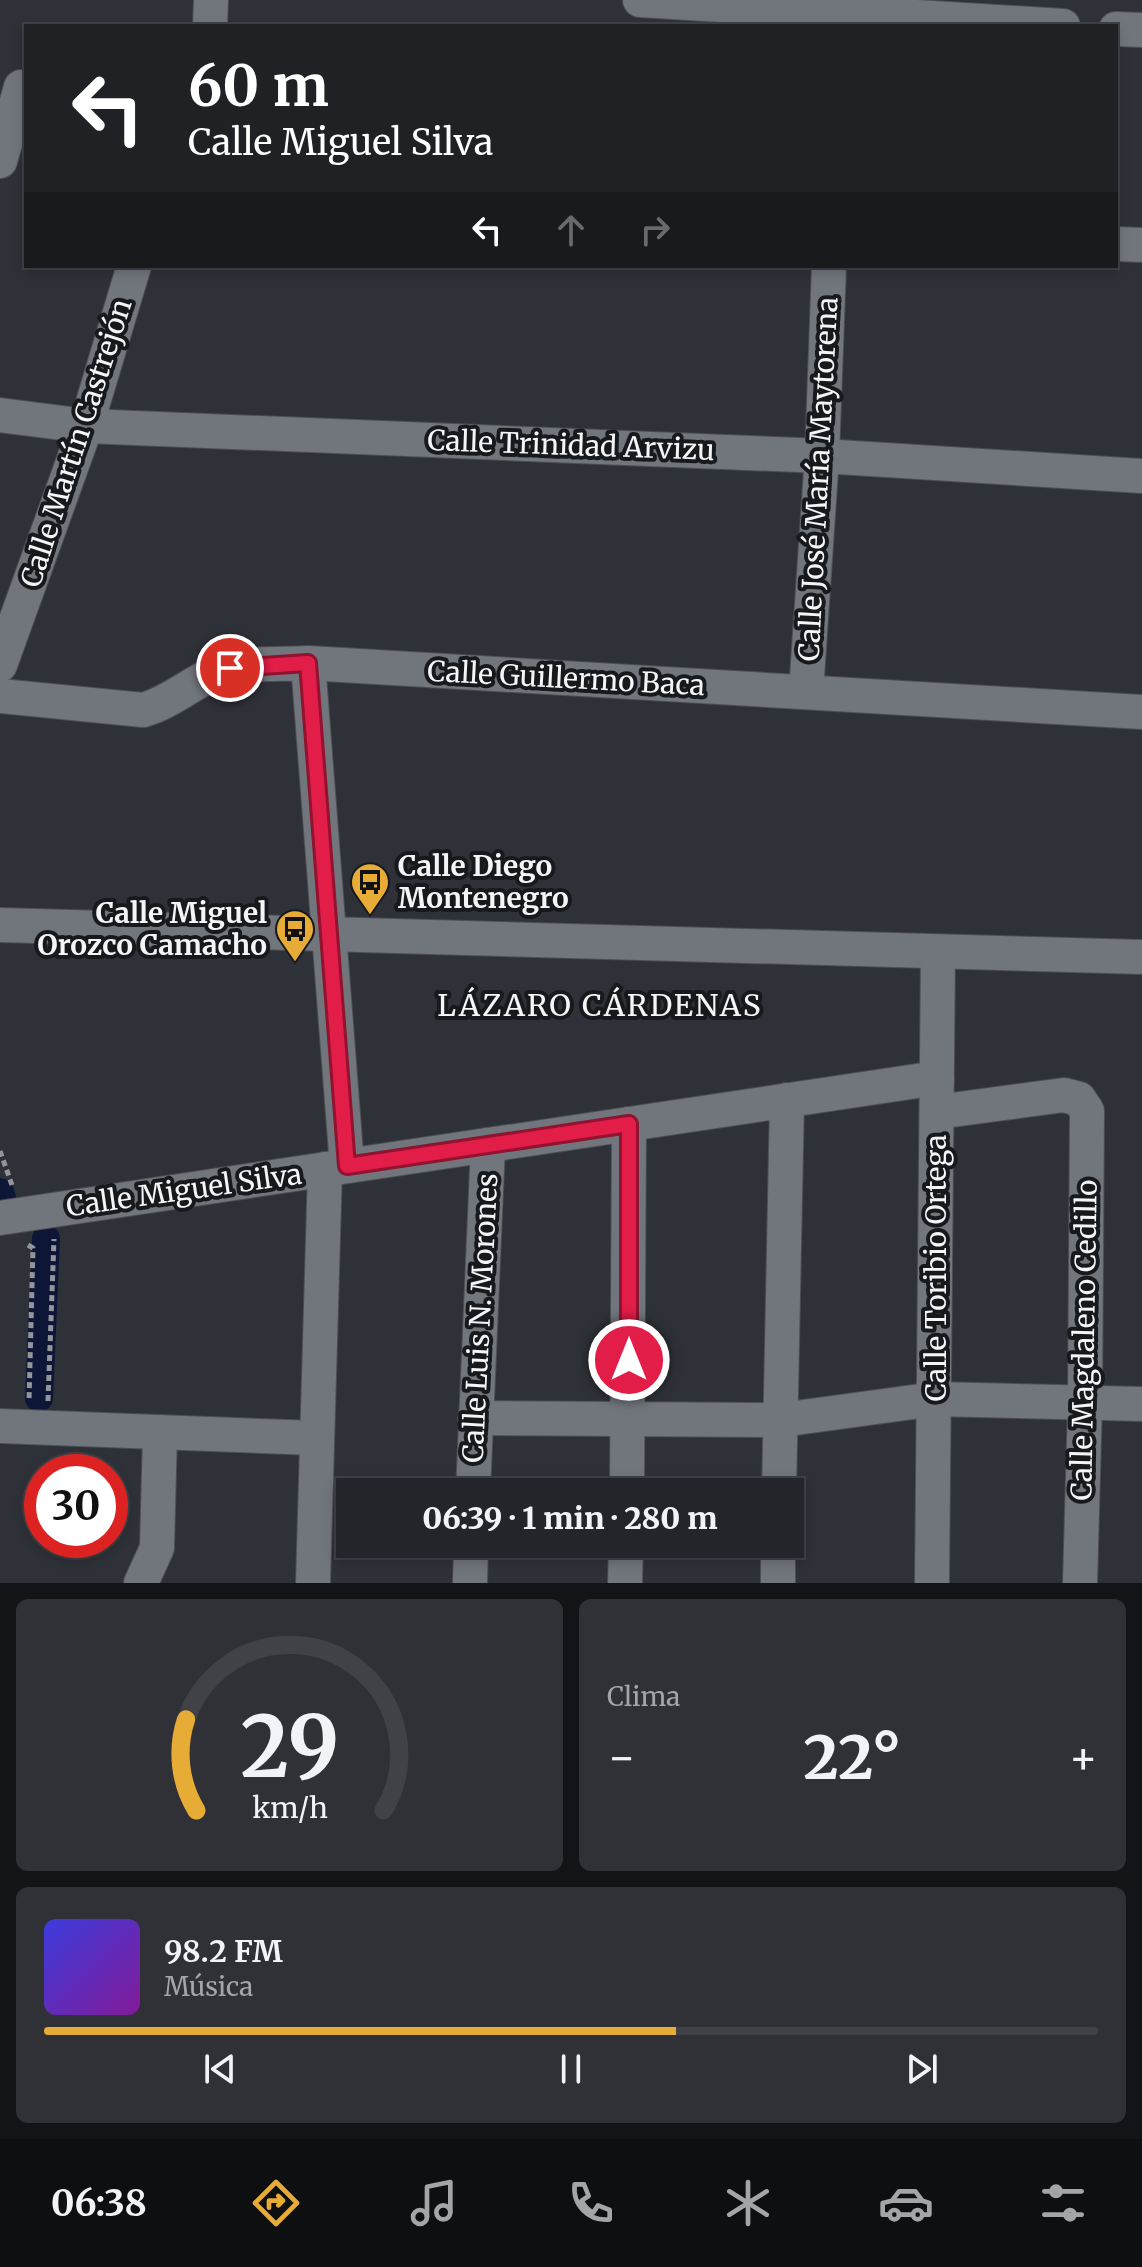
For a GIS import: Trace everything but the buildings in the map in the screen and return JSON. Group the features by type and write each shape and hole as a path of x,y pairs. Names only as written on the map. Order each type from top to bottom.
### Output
{"street":[{"path":"210,24 211,0"},
{"path":"640,0 942,15 1041,24"},
{"path":"1118,29 1142,30"},
{"path":"0,161 21,87"},
{"path":"1118,244 1142,245"},
{"name":"Calle Martín Castrejón","path":"0,665 86,426 133,268"},
{"name":"Calle José María Maytorena","path":"806,692 822,456 829,268"},
{"name":"Calle Trinidad Arvizu","path":"0,415 86,426 822,456 1142,476"},
{"path":"308,663 330,935 336,1168 316,1438 313,1583"},
{"name":"Calle Guillermo Baca","path":"0,696 143,710 155,707 215,673 230,668 308,663 1142,712"},
{"path":"0,925 1142,957"},
{"name":"Calle Toribio Ortega","path":"932,1583 938,952"},
{"name":"Calle Miguel Silva","path":"14,1224 336,1168 937,1078"},
{"name":"Calle Magdaleno Cedillo","path":"937,1112 1064,1095 1079,1099 1087,1111 1080,1583"},
{"path":"779,1478 787,1100"},
{"path":"627,1478 629,1124"},
{"name":"Calle Luis N. Morones","path":"473,1478 488,1145"},
{"path":"475,1418 781,1420 935,1399 1142,1404"},
{"path":"25,1427 316,1438"},
{"path":"141,1583 157,1548 160,1432"},
{"path":"470,1583 471,1558"},
{"path":"625,1583 626,1558"},
{"path":"778,1558 778,1583"}],"path":[{"path":"0,1151 14,1224 33,1248 25,1427"},
{"path":"14,1224 54,1235 25,1427"}],"waterway":[{"path":"0,1192 2,1198"},
{"path":"39,1398 46,1239"}],"place":[{"name":"Calle Diego Montenegro","path":"370,916"},
{"name":"Calle Miguel Orozco Camacho","path":"295,963"}],"district":[{"name":"LÁZARO CÁRDENAS","path":"600,1006"}],"route":[{"path":"230,668 308,663 347,1166 629,1124 629,1360"}]}
